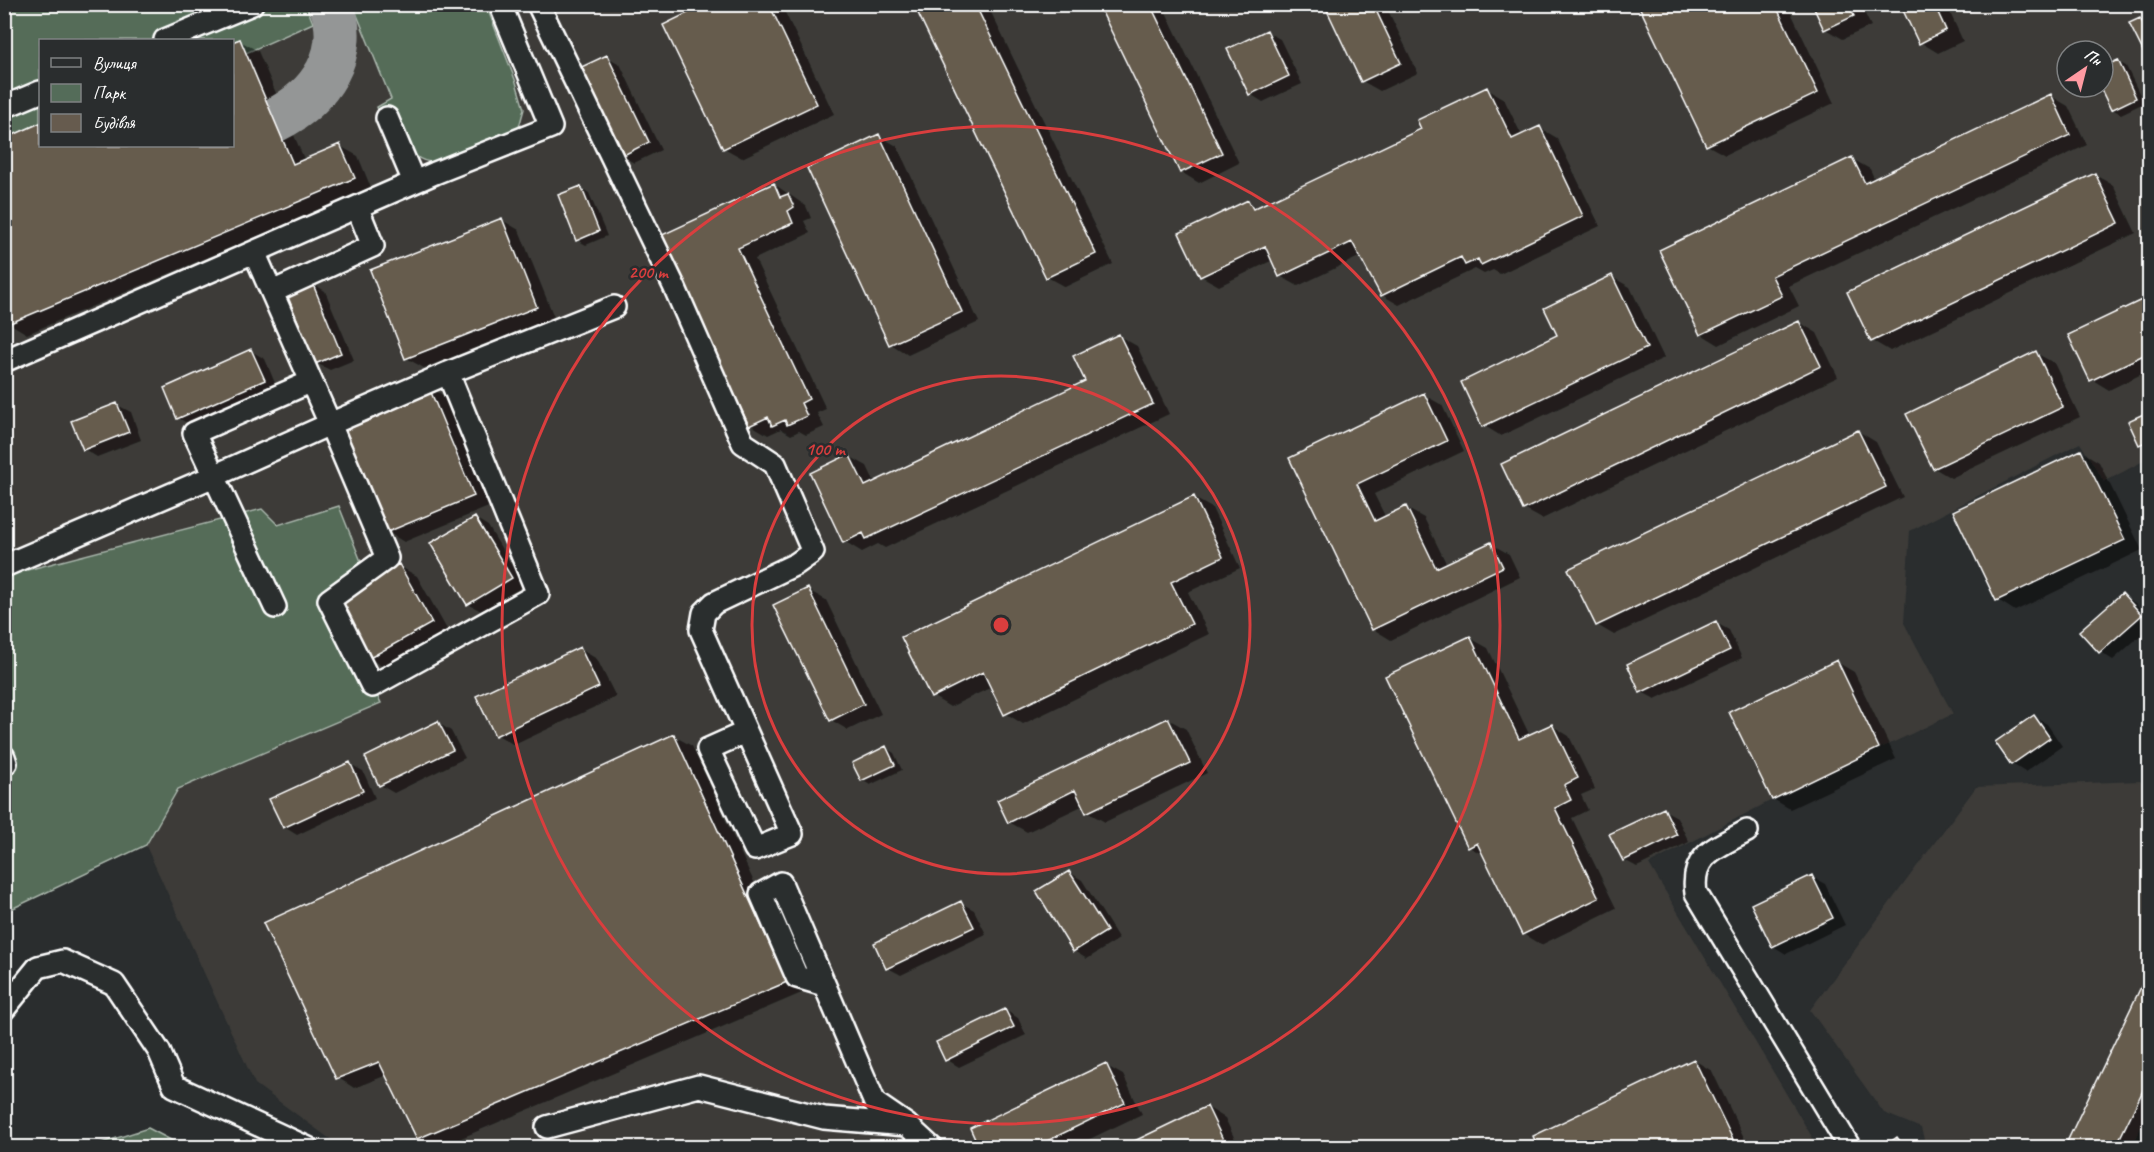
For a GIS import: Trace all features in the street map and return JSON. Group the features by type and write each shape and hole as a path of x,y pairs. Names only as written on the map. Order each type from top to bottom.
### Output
{"street":[{"path":"167,39 252,4"},
{"path":"8,360 414,182 551,127 500,4"},
{"path":"538,4 674,286 743,443 775,464 813,552 796,564 714,603 704,613 701,630 792,834 755,849 708,749 746,732"},
{"path":"4,107 39,92"},
{"path":"387,118 414,182"},
{"path":"272,292 373,246 357,207"},
{"path":"254,252 387,558 329,600 372,686 538,594 448,373"},
{"path":"4,566 214,477 448,373 614,307"},
{"path":"274,607 194,433 310,382"},
{"path":"4,758 6,763 4,764"},
{"path":"1747,831 1708,852 1700,861 1694,882 1696,893 1850,1148"},
{"path":"4,1008 38,967 63,961 114,984 159,1051 174,1086 308,1148"},
{"path":"824,985 874,1103 907,1125 932,1148"},
{"path":"547,1127 699,1086 824,1118 907,1125"}],"shaded area":[{"path":"4,5 2149,5 2149,458 2104,482 2080,443 1910,531 1904,623 1953,714 1772,800 1649,864 1818,1147 341,1147 255,1084 146,846 5,912"},
{"path":"2140,781 2149,788 2149,1112 2132,1147 1926,1147 1921,1128 1884,1113 1810,1010 1976,787"}],"green space":[{"path":"20,4 306,5 313,23 246,53 240,39 234,42 234,39 39,39 39,123 5,139 5,11"},
{"path":"353,5 486,5 524,109 519,127 482,147 452,159 438,162 425,161 415,155 401,125 384,126 377,107 391,99"},
{"path":"339,506 364,569 325,596 381,703 178,789 146,845 5,912 4,576 262,509 278,525"},
{"path":"148,1128 184,1147 89,1147"}],"building":[{"path":"706,4 769,4 817,104 723,149 663,25"},
{"path":"932,4 975,4 1096,254 1046,278 917,11"},
{"path":"1098,4 1150,4 1222,153 1180,173"},
{"path":"1324,4 1373,4 1401,63 1361,82"},
{"path":"1638,4 1775,4 1818,93 1706,146"},
{"path":"1812,4 1848,4 1854,16 1824,30"},
{"path":"1900,4 1934,4 1946,30 1919,44"},
{"path":"2140,18 2150,37 2150,60 2148,61 2129,23"},
{"path":"1267,30 1289,76 1249,95 1227,49"},
{"path":"240,39 293,164 340,144 355,178 8,324 4,317 4,139 39,123 39,147 234,147 234,41"},
{"path":"607,55 649,142 620,157 577,69"},
{"path":"2118,60 2136,98 2111,110 2106,99 2115,99 2115,61"},
{"path":"1487,87 1512,139 1540,126 1583,216 1481,265 1478,259 1465,265 1461,257 1381,296 1352,242 1279,277 1265,246 1200,277 1179,233 1248,200 1253,209 1421,129 1417,120"},
{"path":"2051,94 2070,135 1772,276 1782,296 1700,335 1659,250 1852,157 1865,183"},
{"path":"879,134 962,312 889,345 807,168"},
{"path":"2095,173 2119,223 1871,342 1847,292"},
{"path":"774,183 780,197 788,194 794,207 788,211 793,223 738,248 809,399 801,403 807,416 787,425 785,420 772,426 768,417 749,426 660,236"},
{"path":"581,186 599,231 576,241 558,195"},
{"path":"502,218 537,307 405,359 370,270"},
{"path":"1612,275 1647,348 1482,427 1461,382 1557,335 1544,308"},
{"path":"312,282 341,353 315,364 286,292"},
{"path":"2150,296 2150,352 2090,381 2068,335"},
{"path":"1799,321 1821,366 1523,510 1501,464"},
{"path":"1119,334 1153,404 866,539 863,533 843,543 810,473 849,454 865,486 1085,381 1073,356"},
{"path":"251,349 265,380 177,419 164,388"},
{"path":"2036,351 2063,407 1933,469 1906,414"},
{"path":"428,385 474,496 385,533 339,421"},
{"path":"1424,393 1447,441 1357,484 1375,521 1406,506 1436,568 1491,542 1503,567 1372,630 1289,458"},
{"path":"117,403 129,432 83,450 71,421"},
{"path":"2150,411 2150,440 2139,445 2128,421"},
{"path":"1858,430 1886,487 1596,626 1568,569"},
{"path":"2081,450 2125,540 1996,601 1953,511"},
{"path":"1194,496 1223,557 1171,582 1192,624 1004,715 983,672 931,698 901,637"},
{"path":"475,517 512,578 467,605 430,543"},
{"path":"399,564 432,623 368,659 334,600"},
{"path":"808,588 864,704 830,721 773,605"},
{"path":"2122,593 2142,615 2099,653 2079,631"},
{"path":"1716,621 1730,650 1640,693 1627,664"},
{"path":"1470,636 1519,739 1552,724 1578,778 1564,785 1571,800 1555,808 1599,898 1522,935 1477,843 1468,848 1385,676"},
{"path":"580,647 599,687 495,736 476,696"},
{"path":"1837,660 1879,748 1772,800 1729,712"},
{"path":"2034,715 2050,738 2011,765 1995,742"},
{"path":"1168,718 1190,763 1086,813 1075,790 1008,823 997,800"},
{"path":"438,721 453,750 379,786 365,757"},
{"path":"674,734 787,982 417,1139 379,1062 336,1079 263,923"},
{"path":"886,746 895,765 861,781 852,763"},
{"path":"350,762 363,791 283,828 269,799"},
{"path":"1664,808 1677,835 1623,861 1609,834"},
{"path":"1069,871 1107,931 1073,952 1036,891"},
{"path":"1812,875 1833,918 1772,947 1751,904"},
{"path":"961,901 974,927 886,969 874,943"},
{"path":"2150,968 2150,1076 2115,1148 2064,1148"},
{"path":"1005,1009 1014,1027 945,1061 936,1042"},
{"path":"1694,1059 1737,1148 1538,1148 1533,1136"},
{"path":"1106,1063 1125,1103 1033,1148 979,1148 970,1128"},
{"path":"1207,1106 1227,1148 1120,1148"},
{"path":"1897,1137 1905,1148 1882,1148"}],"taxiway":[{"path":"275,120 305,100 327,72 334,57 337,40 336,22 331,4"}]}
